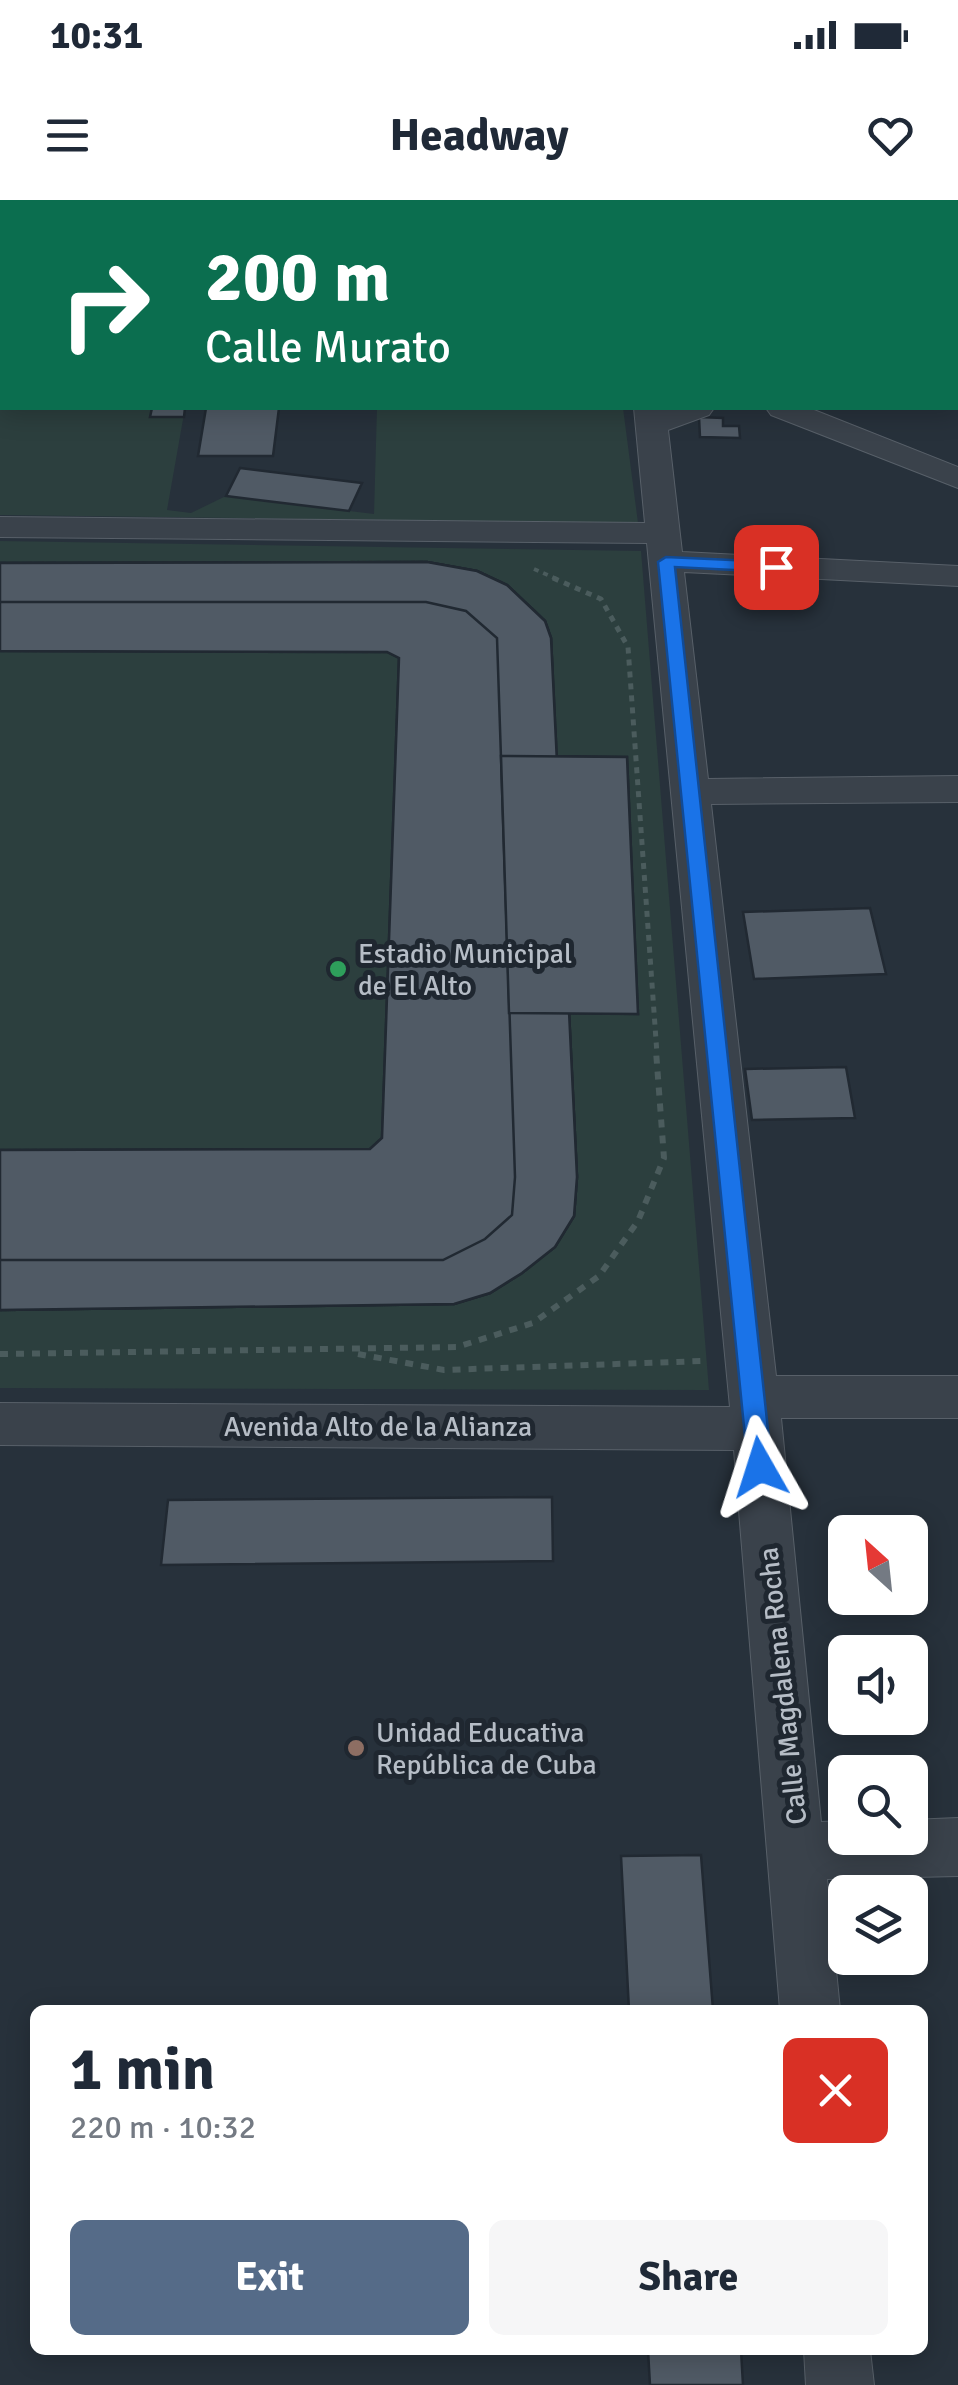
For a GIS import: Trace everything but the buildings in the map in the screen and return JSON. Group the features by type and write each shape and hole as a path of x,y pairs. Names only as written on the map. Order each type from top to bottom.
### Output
{"street":[{"path":"651,415 671,420 694,410"},
{"path":"787,410 958,478"},
{"name":"Calle Magdalena Rocha","path":"651,415 753,1395 810,2005"},
{"path":"0,527 665,547 958,576"},
{"path":"690,792 958,789"},
{"name":"Avenida Alto de la Alianza","path":"0,1424 753,1395 958,1397"},
{"path":"798,1851 958,1847"},
{"path":"837,2355 840,2385"}],"path":[{"path":"0,1354 457,1347 532,1323 598,1276 638,1221 664,1158 628,647 600,600 551,574 520,565"},
{"path":"342,1351 444,1370 753,1395"}],"green space":[{"path":"0,410 185,410 167,510 191,513 226,496 374,514 377,410 623,410 638,523 0,515"},
{"name":"Estadio Municipal de El Alto","path":"0,541 641,551 709,1390 0,1388"}],"place":[{"name":"Estadio Municipal de El Alto","path":"338,969"},
{"name":"Unidad Educativa República de Cuba","path":"356,1748"}],"route":[{"path":"760,1467 666,562 776,567"}]}
